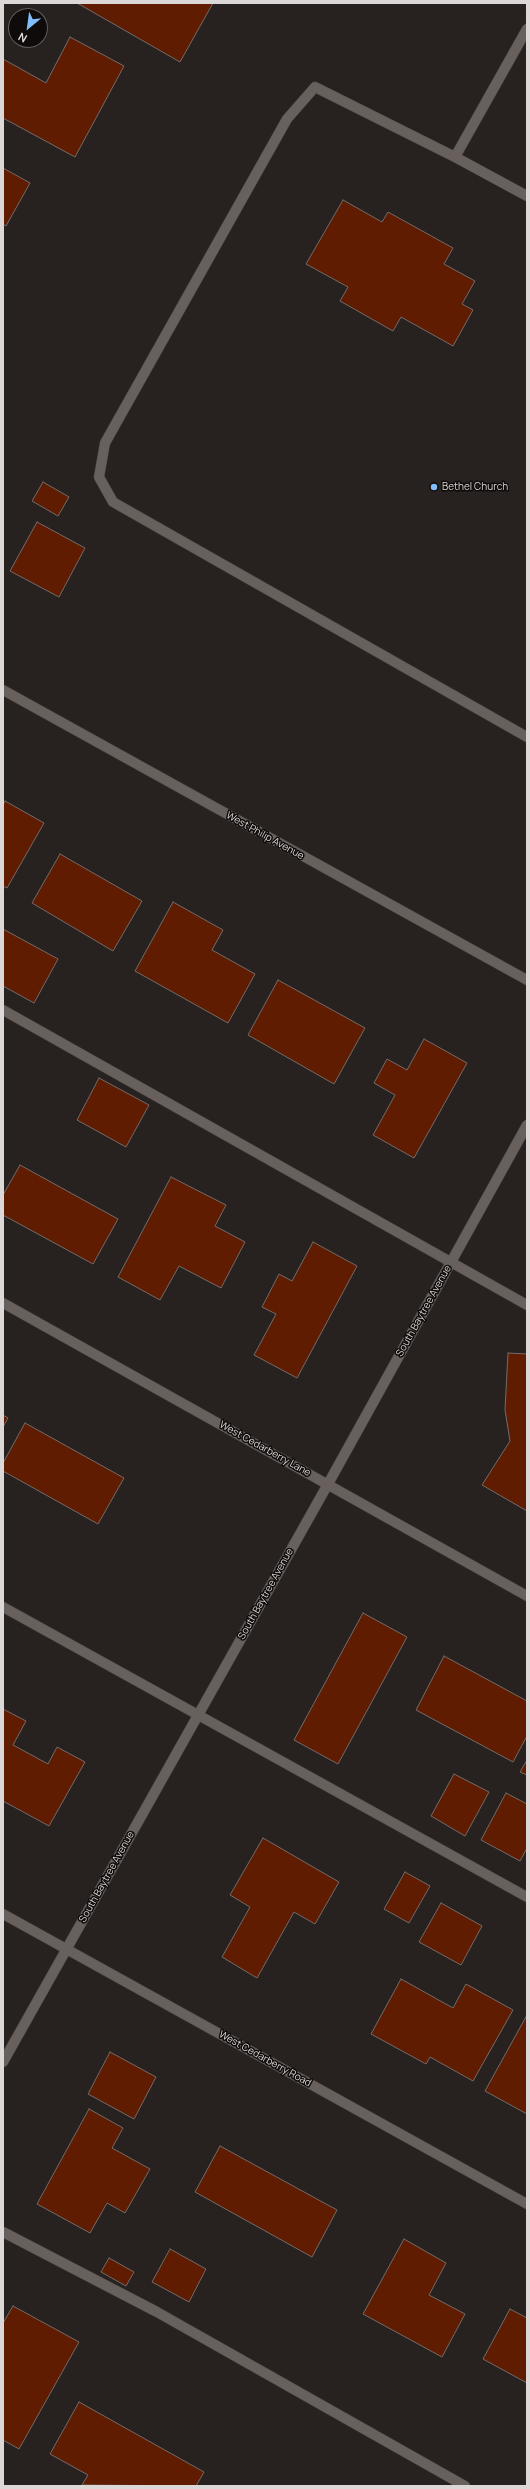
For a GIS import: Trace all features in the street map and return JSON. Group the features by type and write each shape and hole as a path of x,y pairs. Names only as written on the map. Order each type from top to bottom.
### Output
{"street":[{"path":"455,157 527,29"},
{"path":"527,196 455,157 315,87 287,119 105,443 99,477 113,502 527,737"},
{"name":"West Philip Avenue","path":"3,690 527,980"},
{"path":"3,1010 450,1264 527,1306"},
{"name":"South Baytree Avenue","path":"3,2062 328,1484 527,1125"},
{"name":"West Cedarberry Lane","path":"3,1303 527,1596"},
{"path":"3,1607 527,1897"},
{"name":"West Cedarberry Road","path":"3,1914 527,2204"},
{"path":"3,2232 157,2312 465,2486"}],"building":[{"path":"77,3 213,3 180,62"},
{"path":"70,37 124,66 75,157 3,118 3,59 46,83"},
{"path":"3,168 30,183 6,226 3,224"},
{"path":"343,200 382,222 388,212 453,248 444,264 475,281 462,304 473,310 453,346 401,317 393,331 340,301 348,287 306,264"},
{"path":"43,482 69,497 58,516 32,501"},
{"path":"37,522 85,548 59,597 10,571"},
{"path":"5,801 44,823 7,888 3,886 3,805"},
{"path":"60,854 142,901 113,951 32,903"},
{"path":"173,902 223,930 212,950 255,974 228,1023 135,971"},
{"path":"3,929 58,959 34,1003 3,986"},
{"path":"278,980 365,1028 334,1084 248,1035"},
{"path":"424,1039 467,1063 414,1158 373,1135 395,1095 374,1083 387,1059 407,1070"},
{"path":"99,1078 149,1105 126,1147 77,1120"},
{"path":"20,1165 118,1219 93,1264 3,1215 3,1195"},
{"path":"171,1177 226,1205 215,1226 245,1242 221,1288 179,1266 160,1300 118,1277"},
{"path":"313,1242 357,1266 297,1378 254,1355 276,1314 262,1307 279,1274 292,1281"},
{"path":"508,1353 527,1354 527,1511 482,1485 510,1441 505,1410"},
{"path":"3,1415 8,1418 3,1427"},
{"path":"25,1423 124,1478 98,1524 3,1471 3,1463"},
{"path":"363,1613 407,1637 338,1764 294,1740"},
{"path":"444,1656 527,1701 527,1736 513,1762 416,1710"},
{"path":"3,1709 26,1721 13,1745 48,1764 57,1747 85,1762 49,1826 3,1801"},
{"path":"527,1760 527,1775 520,1772"},
{"path":"454,1774 489,1792 465,1836 431,1816"},
{"path":"506,1793 527,1804 527,1848 520,1861 481,1840"},
{"path":"263,1838 339,1882 315,1924 294,1912 257,1978 222,1957 250,1907 230,1895"},
{"path":"405,1872 430,1886 409,1923 384,1909"},
{"path":"441,1903 482,1926 461,1965 419,1942"},
{"path":"401,1979 453,2008 466,1984 513,2010 473,2081 430,2057 426,2064 371,2034"},
{"path":"527,2015 527,2114 485,2091"},
{"path":"110,2052 156,2077 134,2119 88,2094"},
{"path":"89,2109 123,2128 112,2148 150,2169 125,2213 107,2203 90,2233 37,2204"},
{"path":"220,2146 337,2210 312,2257 195,2192"},
{"path":"404,2239 446,2263 429,2295 465,2314 442,2357 363,2314"},
{"path":"170,2249 206,2269 189,2302 152,2282"},
{"path":"109,2258 134,2272 126,2286 101,2272"},
{"path":"13,2306 79,2342 19,2449 3,2440 3,2323"},
{"path":"510,2309 527,2318 527,2383 483,2359"},
{"path":"79,2402 204,2472 196,2486 82,2485 88,2475 50,2454"}],"place":[{"name":"Bethel Church","path":"434,487"}]}
